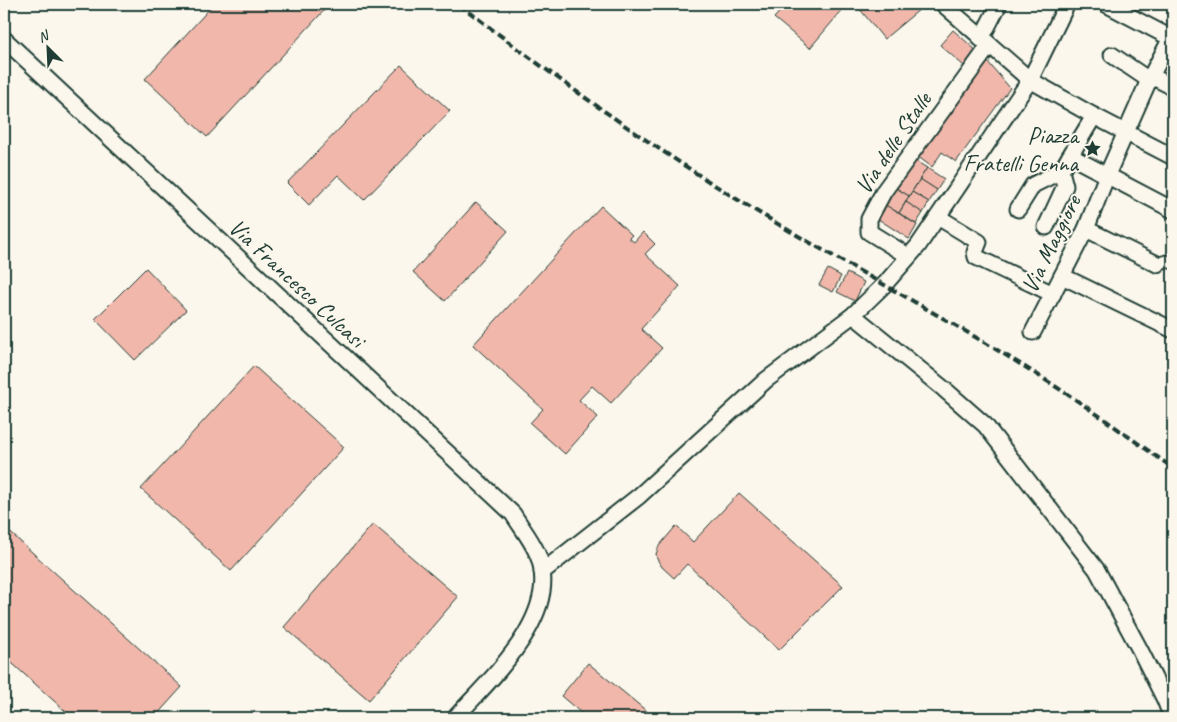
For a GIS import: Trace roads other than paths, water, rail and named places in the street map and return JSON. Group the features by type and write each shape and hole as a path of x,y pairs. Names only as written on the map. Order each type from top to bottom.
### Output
{"street":[{"path":"942,4 1030,80 1173,157"},
{"name":"Via delle Stalle","path":"908,256 869,232 869,219 884,191 985,42 999,4"},
{"path":"455,718 517,649 533,621 541,594 542,572 639,496 766,380 853,315 884,285 918,246 1030,80 1067,4"},
{"path":"1106,4 1172,35"},
{"name":"Via Maggiore","path":"1033,332 1086,229 1107,175 1130,135 1150,78 1172,35"},
{"name":"Via Francesco Culcasi","path":"4,40 513,514 538,554 542,572"},
{"path":"1112,55 1150,78 1173,87"},
{"path":"1018,210 1033,185 1061,171 1090,114"},
{"path":"1070,156 1173,210"},
{"path":"1046,227 1065,186 1061,171"},
{"path":"938,217 979,242 975,252 976,257 1053,294"},
{"path":"1086,229 1157,264 1167,261 1173,263"},
{"path":"1062,276 1173,330"},
{"path":"853,315 985,425 1097,570 1157,683 1172,718"}],"railway":[{"path":"459,4 599,107 706,180 783,227 1025,367 1092,410 1173,468"}],"place":[{"name":"Piazza Fratelli Genna","path":"1092,149"}]}
